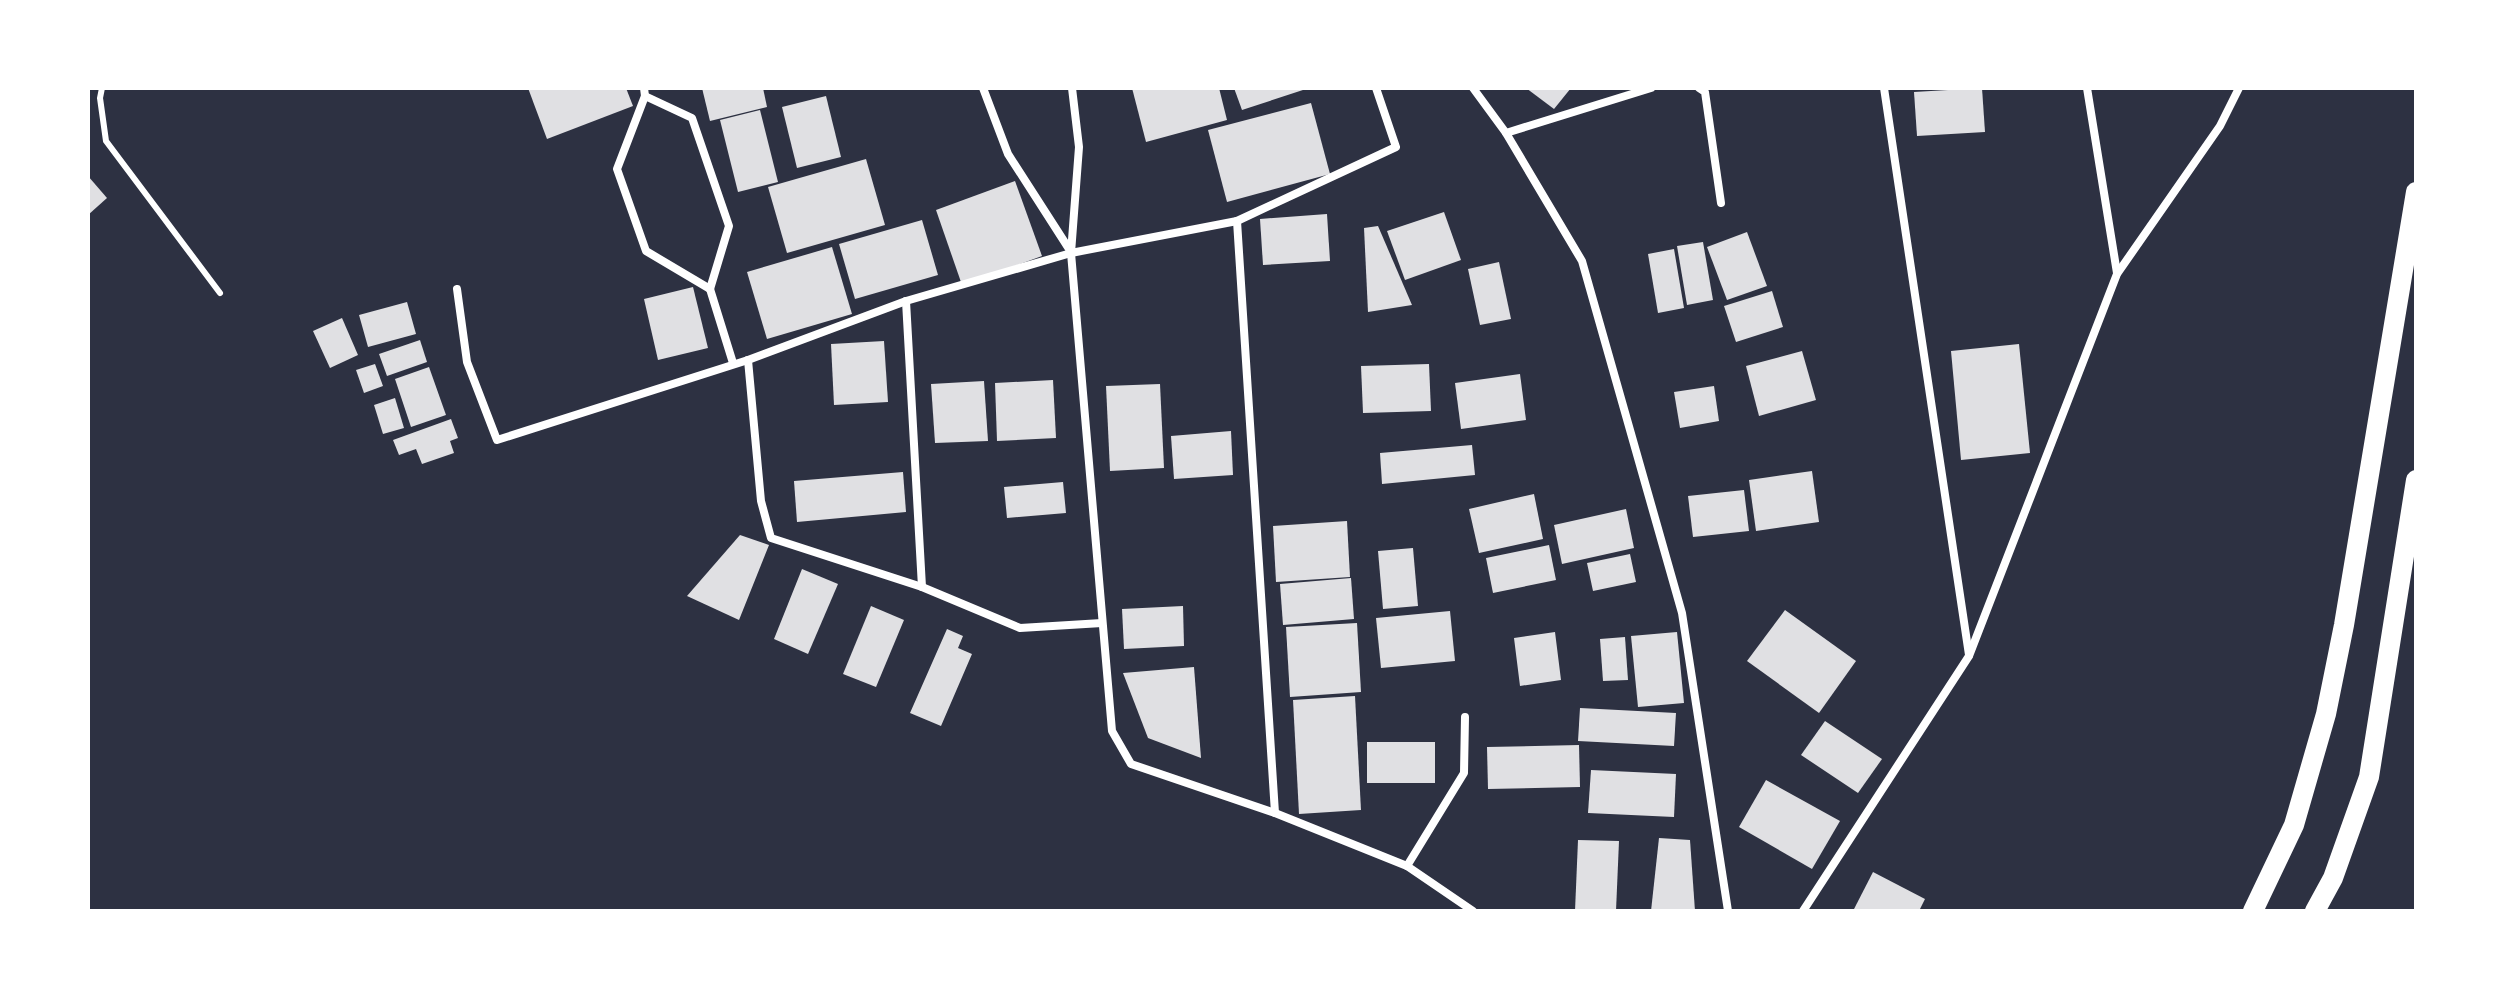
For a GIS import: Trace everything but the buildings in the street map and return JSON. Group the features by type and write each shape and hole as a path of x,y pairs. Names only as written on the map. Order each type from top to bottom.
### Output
{"main road":[{"path":"2253,911 2294,825 2326,714 2344,625 2416,192"},
{"path":"2315,911 2333,878 2369,777 2416,480"}],"street":[{"path":"983,88 1008,154 1071,253"},
{"path":"1072,88 1079,147 1071,253 1112,731 1131,764 1275,813 1407,866 1473,911"},
{"path":"457,289 467,362 497,440 748,360 906,301 1071,253 1237,221 1396,147 1376,88"},
{"path":"1473,88 1506,133 1582,261 1682,613 1728,911"},
{"path":"1506,133 1651,88"},
{"path":"1699,88 1705,92 1721,203"},
{"path":"1884,88 1969,656"},
{"path":"2087,88 2117,274"},
{"path":"1803,911 1969,656 2117,274 2220,126 2239,88"},
{"path":"710,289 646,251 617,169 644,92 692,118 729,226 710,289 733,363"},
{"path":"1237,221 1275,813"},
{"path":"906,301 922,587"},
{"path":"748,360 761,501 771,538 922,587 1020,628 1102,623"},
{"path":"1407,866 1464,773 1465,717"}],"lane":[{"path":"102,88 100,98 106,141 220,293"}]}
